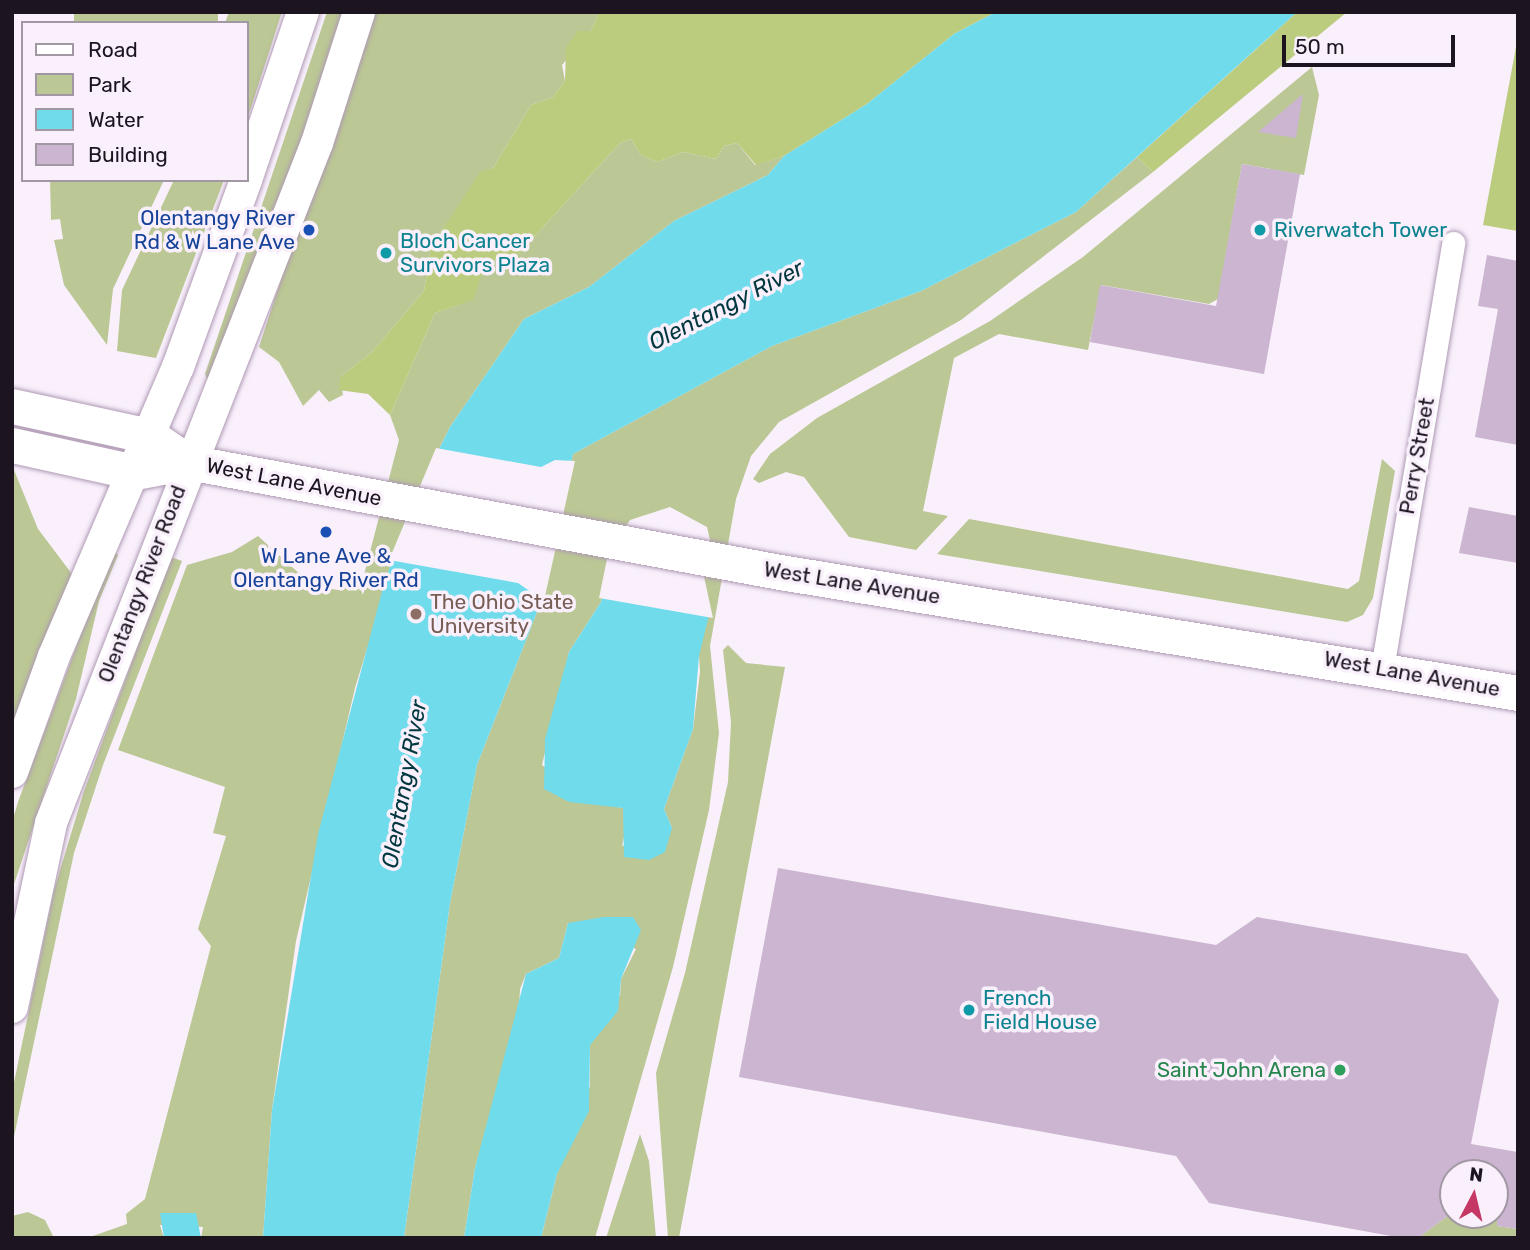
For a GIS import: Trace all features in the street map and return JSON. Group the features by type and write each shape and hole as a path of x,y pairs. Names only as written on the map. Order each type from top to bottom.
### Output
{"main road":[{"path":"248,172 303,12"},
{"name":"Olentangy River Road","path":"12,1007 51,823 188,462 317,143 359,12"},
{"path":"12,772 54,656 150,436 245,182"},
{"name":"West Lane Avenue","path":"12,406 150,436 188,462"},
{"name":"West Lane Avenue","path":"12,445 135,471 188,462 780,572 1518,693"}],"street":[{"name":"Perry Street","path":"1382,669 1453,243"}],"green space":[{"path":"74,12 218,12 218,21 74,21"},
{"path":"229,12 282,12 248,117 248,21 226,21"},
{"path":"327,12 347,12 287,184 208,381 205,374"},
{"path":"368,12 599,12 591,31 562,65 565,81 553,97 531,105 493,168 480,173 431,247 424,291 372,352 340,377 343,395 329,402 319,390 303,406 279,362 259,347"},
{"path":"599,12 996,12 954,34 867,104 784,156 756,165 737,143 724,146 716,159 683,152 657,162 641,155 631,139 620,143 513,260 486,261 473,300 435,313 390,415 368,394 339,390 340,377 372,352 424,291 431,247 480,172 493,168 531,105 553,97 565,81 566,47 578,31 591,31"},
{"path":"1297,12 1347,12 1153,172 1137,157"},
{"path":"1518,36 1518,231 1483,225"},
{"path":"1312,67 1319,95 1304,175 1242,164 1218,299 1209,304 1101,285 1088,350 999,334 954,358 923,511 948,516 916,550 849,537 804,477 786,472 759,483 753,479 770,454 817,418 990,321 1083,257"},
{"path":"631,139 641,155 657,162 683,152 716,159 724,146 737,143 755,165 784,156 768,175 674,221 589,287 524,319 450,427 412,503 355,688 296,941 272,1110 263,1238 201,1238 203,1227 160,1225 164,1238 87,1238 127,1224 126,1214 145,1199 211,946 198,929 226,836 213,833 225,787 118,750 187,565 232,552 258,536 313,586 338,590 364,575 399,440 390,415 435,313 472,300 486,261 513,260 620,143"},
{"path":"1137,157 1153,172 961,320 779,422 751,456 736,499 710,646 719,733 709,810 673,967 595,1238 541,1238 557,1174 590,1086 590,1045 620,995 621,979 636,949 568,923 559,958 526,974 520,989 519,1010 475,1168 464,1238 404,1238 450,903 477,765 537,612 573,454 772,346 921,291 1076,212","holes":["610,568 699,656 700,672 693,729 664,809 672,828 622,846 628,820 623,808 588,801 542,765 569,652 601,602"]},
{"path":"50,182 163,182 113,289 107,345 64,285 54,240 63,239 60,219 51,220"},
{"path":"173,182 223,182 156,358 117,351 122,290"},
{"path":"1382,459 1395,471 1373,598 1363,615 1347,622 937,554 969,519 1348,589 1359,581"},
{"path":"12,465 38,529 72,574 12,732"},
{"path":"113,549 118,555 99,601 76,699 12,890 12,822"},
{"path":"171,557 182,561 103,765 74,853 12,1146 12,1092 54,890 84,791"},
{"path":"728,645 746,663 785,667 679,1238 668,1238 656,1073 685,973 728,782 731,722 723,650"},
{"path":"640,1134 649,1161 656,1238 606,1238"},
{"path":"28,1212 45,1220 54,1238 12,1238 12,1216"},
{"path":"1439,1222 1439,1229 1518,1229 1518,1238 1418,1238"}],"water":[{"name":"Olentangy River","path":"996,12 1297,12 1076,212 921,291 772,346 573,454 537,612 477,765 450,903 404,1238 263,1238 272,1110 318,834 384,584 412,504 450,427 524,319 589,287 674,221 768,175 784,156 867,104 954,34"},
{"path":"610,568 699,572 709,615 699,656 693,729 664,809 672,828 665,852 649,860 624,857 623,808 569,802 544,789 545,739 569,652 601,602"},
{"path":"604,917 633,917 641,930 621,979 618,1011 590,1045 589,1111 557,1174 541,1238 464,1238 475,1168 526,974 559,958 568,923"},
{"path":"160,1213 196,1213 201,1238 164,1238"}],"pier":[{"path":"436,448 541,467 555,460 575,461 544,601 518,583 389,560"},
{"path":"670,507 707,527 710,540 703,572 713,618 599,598 608,554 630,520"}],"building":[{"path":"1303,94 1296,138 1258,132"},
{"name":"Riverwatch Tower","path":"1242,164 1300,174 1264,374 1090,342 1100,285 1216,306"},
{"path":"1487,255 1518,261 1518,445 1475,437 1498,309 1478,306"},
{"path":"1469,507 1518,516 1518,563 1459,553"},
{"path":"778,868 1216,945 1257,917 1467,954 1499,1000 1471,1144 1518,1152 1518,1229 1509,1228 1509,1159 1439,1159 1439,1222 1418,1238 1402,1238 1209,1203 1176,1156 739,1077"}],"place":[{"name":"Olentangy River Rd & W Lane Ave","path":"309,230"},
{"name":"Riverwatch Tower","path":"1260,230"},
{"name":"Bloch Cancer Survivors Plaza","path":"386,253"},
{"name":"W Lane Ave & Olentangy River Rd","path":"326,532"},
{"name":"The Ohio State University","path":"416,614"},
{"name":"French Field House","path":"969,1010"},
{"name":"Saint John Arena","path":"1340,1070"}]}
